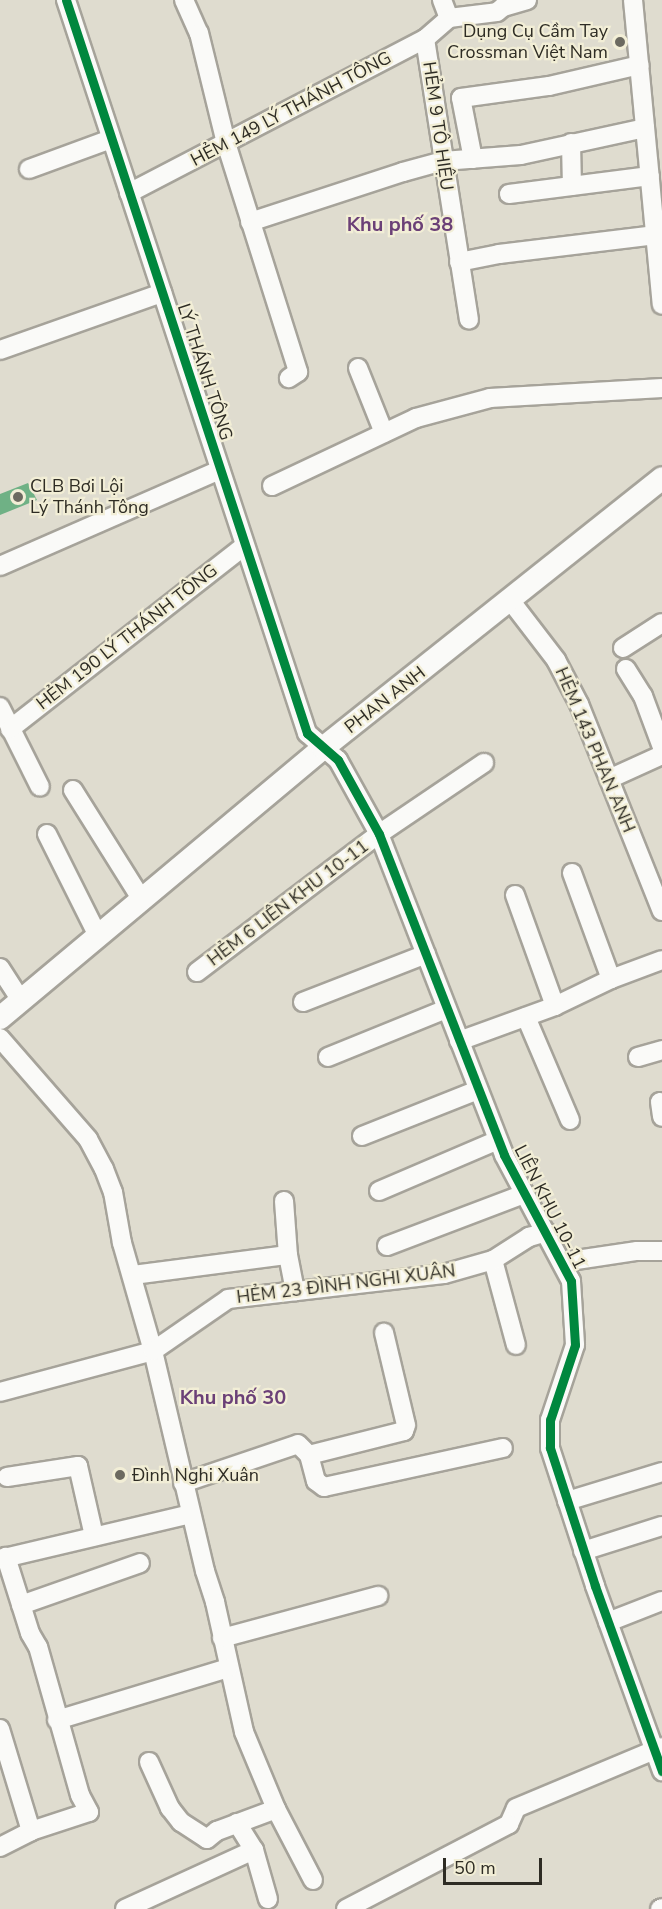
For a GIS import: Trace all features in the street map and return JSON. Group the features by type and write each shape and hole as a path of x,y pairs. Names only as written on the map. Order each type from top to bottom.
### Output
{"main road":[{"name":"PHAN ANH","path":"0,1018 22,1002 323,748 662,478"}],"street":[{"name":"LÝ THÁNH TÔNG","path":"66,0 307,733 323,748"},
{"path":"184,0 199,33 226,143 298,372 288,378"},
{"path":"442,0 449,18 497,6 503,8 527,0"},
{"path":"633,0 645,128 655,156 650,176 662,305"},
{"name":"HẺM 149 LÝ THÁNH TÔNG","path":"129,193 425,39 449,18"},
{"name":"HẺM 9 TÔ HIỆU","path":"425,39 469,320"},
{"path":"473,159 461,98 549,86 640,65"},
{"path":"250,222 443,161 521,155 645,128"},
{"path":"29,169 111,138"},
{"path":"571,143 572,186"},
{"path":"509,194 650,176"},
{"path":"459,262 656,235"},
{"path":"0,350 162,293"},
{"path":"358,368 384,433"},
{"path":"272,486 416,418 490,398 662,388"},
{"path":"0,566 220,470"},
{"name":"HẺM 190 LÝ THÁNH TÔNG","path":"10,729 244,546"},
{"name":"HẺM 143 PHAN ANH","path":"510,600 556,660 579,704 609,778 655,874 662,911"},
{"path":"623,648 662,623"},
{"path":"626,669 643,696 662,747"},
{"path":"0,707 40,787"},
{"name":"LIÊN KHU 10-11","path":"323,748 338,760 379,834 498,1140 571,1281 575,1345 550,1420 550,1448 608,1622 658,1749 662,1771"},
{"path":"609,778 662,755"},
{"name":"HẺM 6 LIÊN KHU 10-11","path":"197,972 379,834 484,764"},
{"path":"73,790 142,900"},
{"path":"47,834 98,936"},
{"path":"572,873 611,979"},
{"path":"514,895 555,1006"},
{"path":"303,1002 426,954"},
{"path":"459,1041 555,1006 611,979 662,960"},
{"path":"0,968 22,1002"},
{"path":"328,1057 446,1009"},
{"path":"526,1017 570,1120"},
{"path":"0,1038 88,1138 97,1153 113,1192 122,1243 153,1351 190,1514 215,1602 244,1732 276,1809 313,1880"},
{"path":"638,1057 662,1050"},
{"path":"362,1136 478,1090"},
{"path":"379,1191 498,1140"},
{"path":"387,1246 525,1194"},
{"path":"284,1201 288,1255 295,1291"},
{"name":"HẺM 23 ĐÌNH NGHI XUÂN","path":"0,1392 153,1351 228,1299 444,1274 492,1260 529,1237 546,1232"},
{"path":"563,1262 637,1251 662,1251"},
{"path":"133,1275 288,1255"},
{"path":"492,1260 516,1345"},
{"path":"309,1455 396,1435 404,1431 406,1425 384,1333"},
{"path":"183,1483 298,1444 309,1455 316,1481 324,1487 503,1448"},
{"path":"7,1477 78,1466 94,1536"},
{"path":"567,1501 662,1472"},
{"path":"0,1846 31,1831 89,1812 80,1795 38,1647 30,1633 3,1558 190,1514"},
{"path":"583,1551 662,1526"},
{"path":"21,1605 140,1563"},
{"path":"222,1638 378,1596"},
{"path":"608,1622 662,1601"},
{"path":"57,1720 228,1668"},
{"path":"0,1729 31,1831"},
{"path":"346,1909 510,1824 516,1808 658,1749"},
{"path":"149,1762 175,1815 194,1833 207,1839 217,1831 237,1822 276,1809"},
{"path":"237,1822 254,1850 268,1899"},
{"path":"125,1909 254,1850"}],"shaded area":[{"name":"CLB Bơi Lội Lý Thánh Tông","path":"28,483 37,500 0,515 0,494"}],"cycle path":[{"path":"66,0 307,733 338,760 379,834 504,1155 571,1281 575,1345 550,1420 550,1448 595,1586 662,1771"}],"place":[{"name":"Dụng Cụ Cầm Tay Crossman Việt Nam","path":"620,42"},
{"name":"CLB Bơi Lội Lý Thánh Tông","path":"18,497"},
{"name":"Đình Nghi Xuân","path":"120,1475"}],"district":[{"name":"Khu phố 38","path":"400,224"},
{"name":"Khu phố 30","path":"233,1397"}]}
